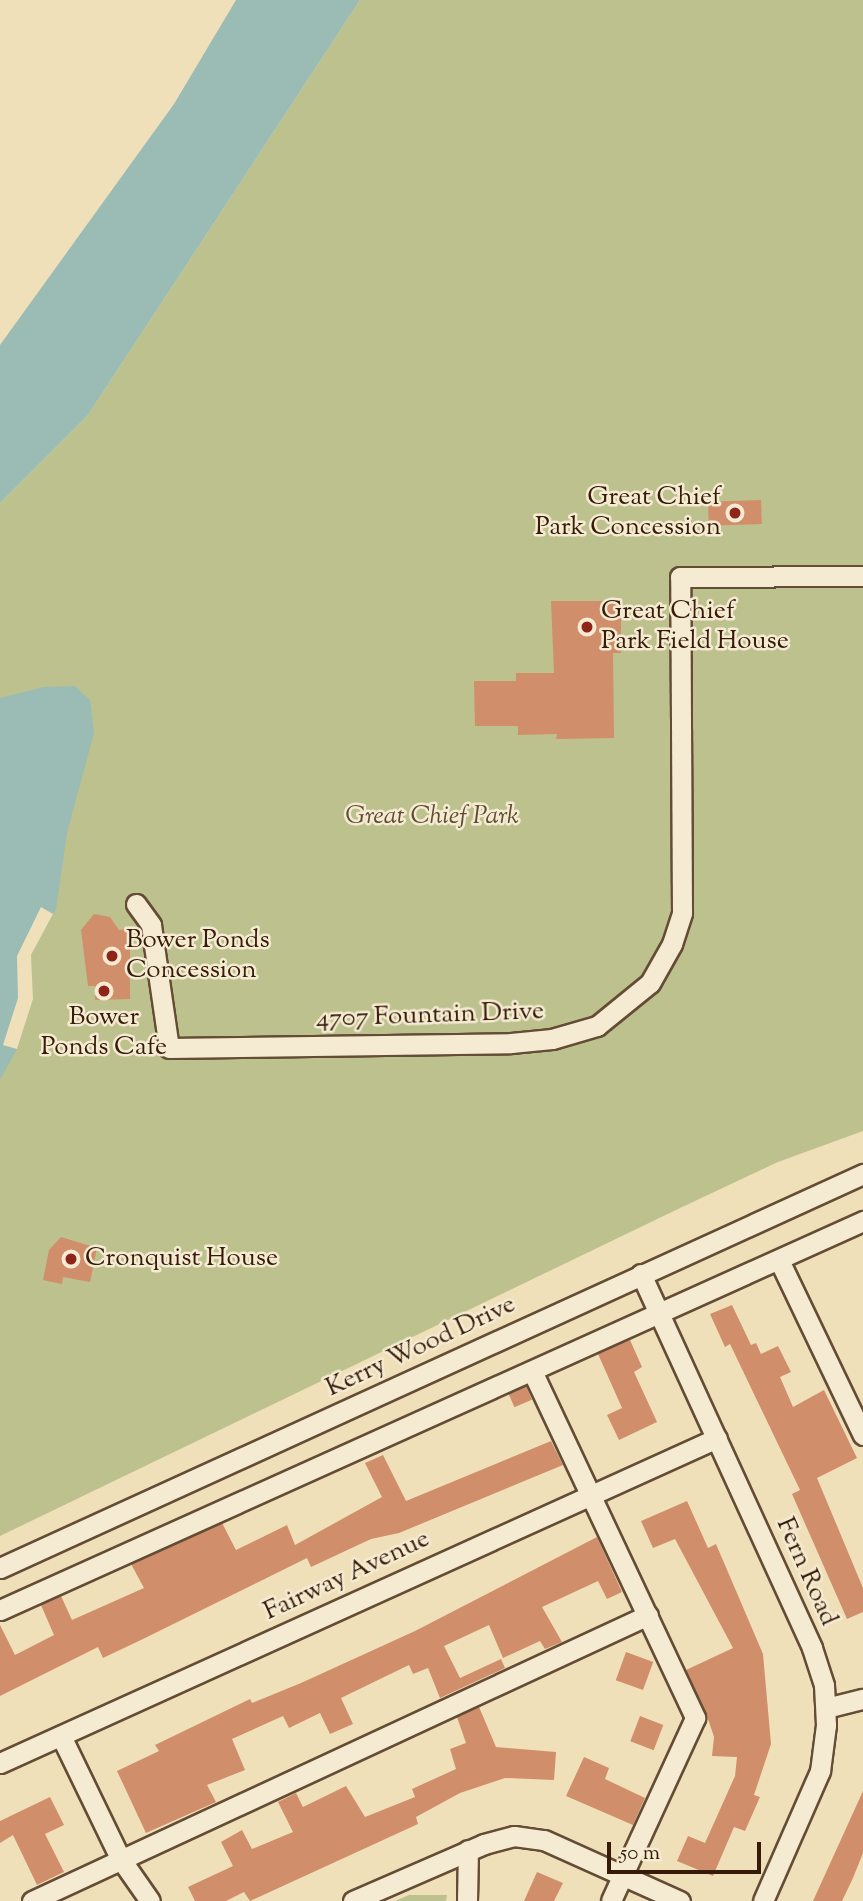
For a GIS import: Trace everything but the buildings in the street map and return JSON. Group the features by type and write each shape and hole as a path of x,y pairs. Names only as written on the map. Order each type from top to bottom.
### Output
{"street":[{"name":"4707 Fountain Drive","path":"136,904 151,925 169,1048 511,1043 552,1039 597,1026 650,983 672,944 682,913 680,577 863,576"},
{"name":"Kerry Wood Drive","path":"0,1568 863,1174"},
{"path":"0,1610 661,1316 863,1221"},
{"path":"779,1260 863,1435"},
{"name":"Fern Road","path":"642,1274 812,1648 826,1708 820,1770 763,1901"},
{"path":"533,1373 649,1615 695,1718 611,1901"},
{"name":"Fairway Avenue","path":"0,1763 717,1438"},
{"path":"32,1901 649,1615"},
{"path":"826,1708 863,1699"},
{"path":"61,1736 120,1858 150,1901"},
{"path":"353,1901 468,1850 499,1839 529,1836 680,1901"},
{"path":"467,1901 468,1850"}],"green space":[{"name":"Great Chief Park","path":"360,0 863,0 863,1131 778,1162 0,1536 0,503 88,415"},
{"path":"409,1895 447,1895 446,1901 395,1901"}],"water":[{"path":"236,0 360,0 88,415 0,503 0,345 174,104"},
{"path":"75,686 90,700 94,733 67,833 56,909 31,955 33,999 17,1049 0,1080 0,698 44,687"}],"pier":[{"path":"41,907 53,914 31,955 33,999 17,1049 3,1045 18,998 17,956"}],"place":[{"name":"Great Chief Park Concession","path":"735,513"},
{"name":"Great Chief Park Field House","path":"587,627"},
{"name":"Bower Ponds Concession","path":"112,956"},
{"name":"Bower Ponds Cafe","path":"104,991"},
{"name":"Cronquist House","path":"71,1259"}]}
